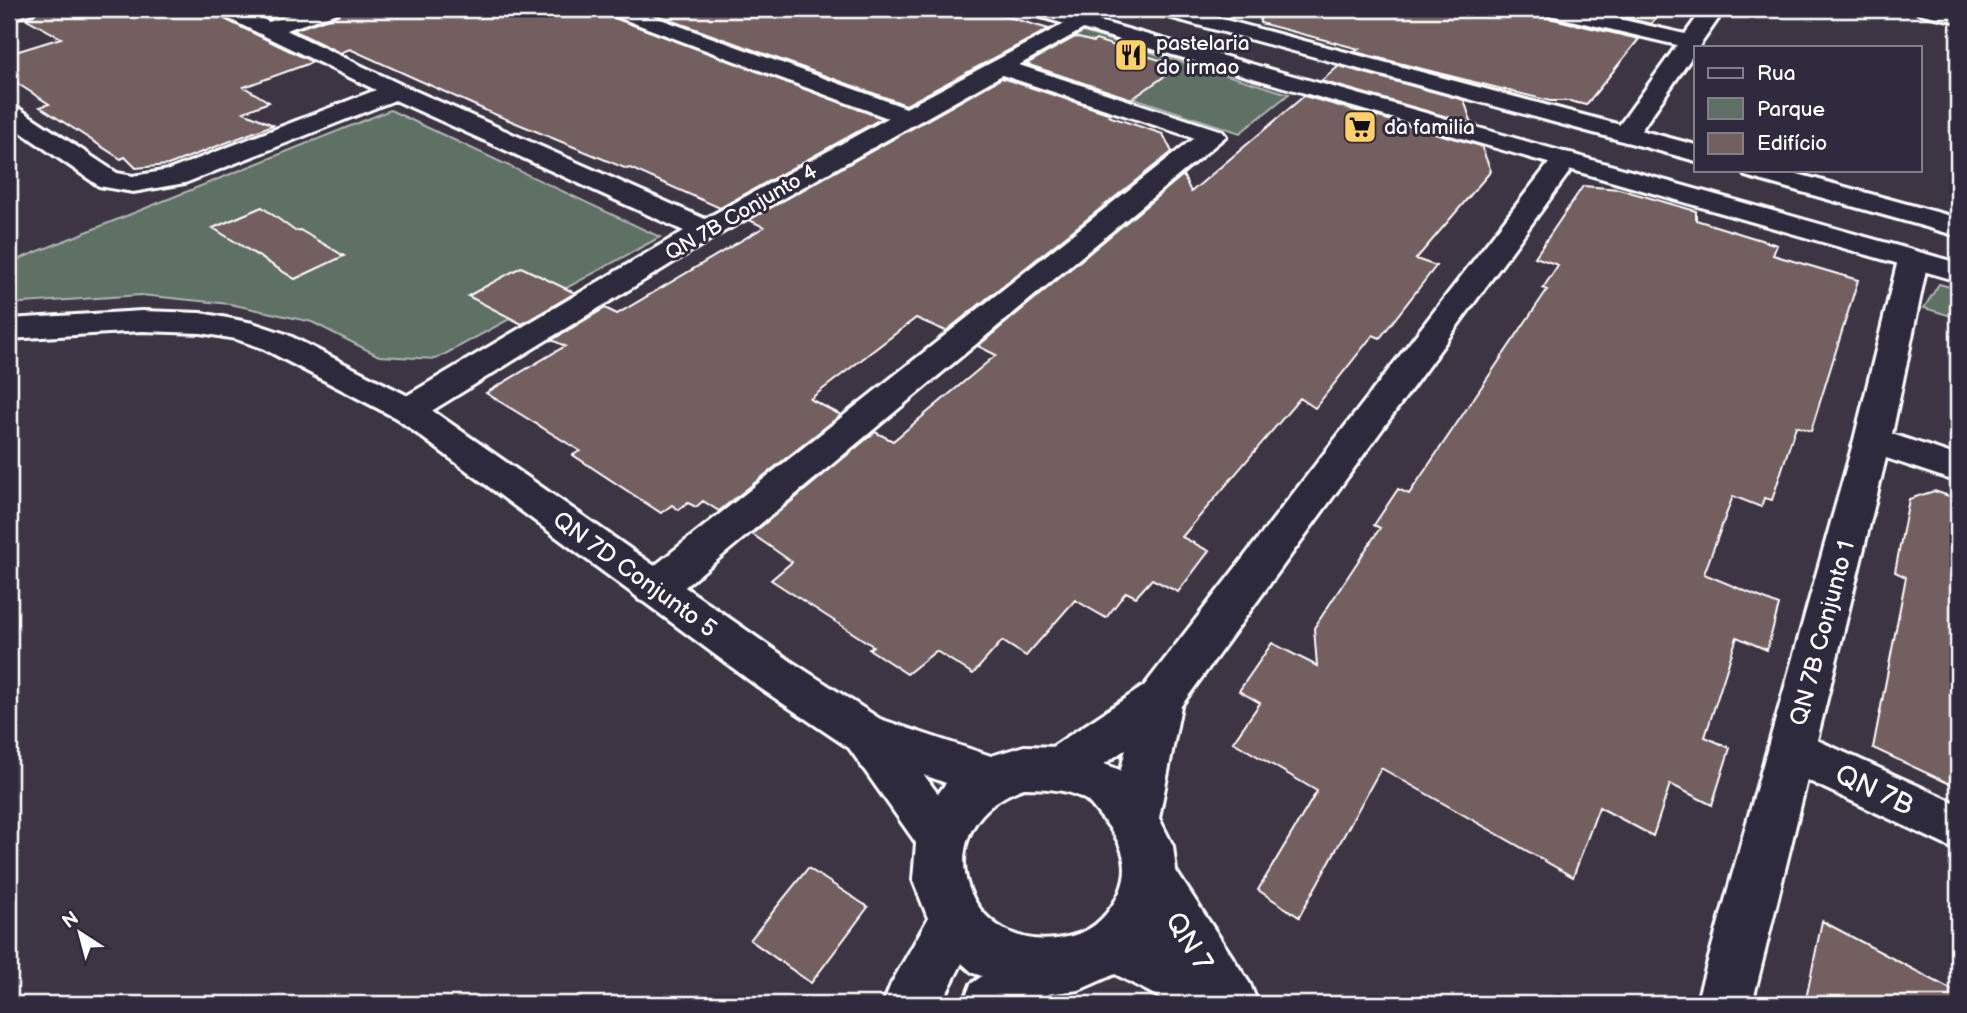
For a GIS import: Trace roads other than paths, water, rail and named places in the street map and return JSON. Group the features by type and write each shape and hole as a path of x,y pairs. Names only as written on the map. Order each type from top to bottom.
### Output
{"street":[{"path":"9,13 25,9"},
{"path":"224,9 396,91 706,230"},
{"path":"269,29 330,9"},
{"path":"614,9 907,117"},
{"path":"1034,9 1958,272"},
{"path":"1548,9 1691,42"},
{"path":"1626,134 1714,9"},
{"path":"1925,9 1958,16"},
{"path":"1135,37 1153,36 1172,30 1180,24 1180,19 1168,10"},
{"path":"1168,10 1255,36 1694,152"},
{"name":"QN 7B Conjunto 4","path":"408,410 706,230 1079,22"},
{"path":"1222,61 1210,48 1214,43 1227,38 1255,36"},
{"path":"654,589 1213,136 999,66"},
{"path":"9,113 109,180 133,184 175,177 396,91"},
{"path":"1060,768 1160,700 1564,160"},
{"path":"1761,172 1958,227"},
{"name":"QN 7B Conjunto 1","path":"1724,1004 1872,440 1913,260"},
{"name":"QN 7D Conjunto 5","path":"9,329 142,321 201,323 242,330 275,341 408,410 776,676 865,734 991,778"},
{"path":"1872,440 1958,469"},
{"path":"1134,818 1160,700"},
{"name":"QN 7D Conjunto 5","path":"865,734 941,838"},
{"name":"QN 7B","path":"1791,750 1958,828"},
{"path":"1024,767 1060,768 1102,785 1134,818 1147,846 1150,878 1140,914 1115,945 1079,963 1039,968 992,954 956,922 939,880 941,838 960,802 991,778 1024,767"},
{"name":"QN 7","path":"1150,878 1229,1004"},
{"path":"911,1004 956,922"},
{"name":"QN 7","path":"1115,945 1229,1004"},
{"path":"991,1004 1039,968"}],"place":[{"name":"pastelaria do irmao","path":"1131,55"},
{"name":"da familia","path":"1360,127"}]}
